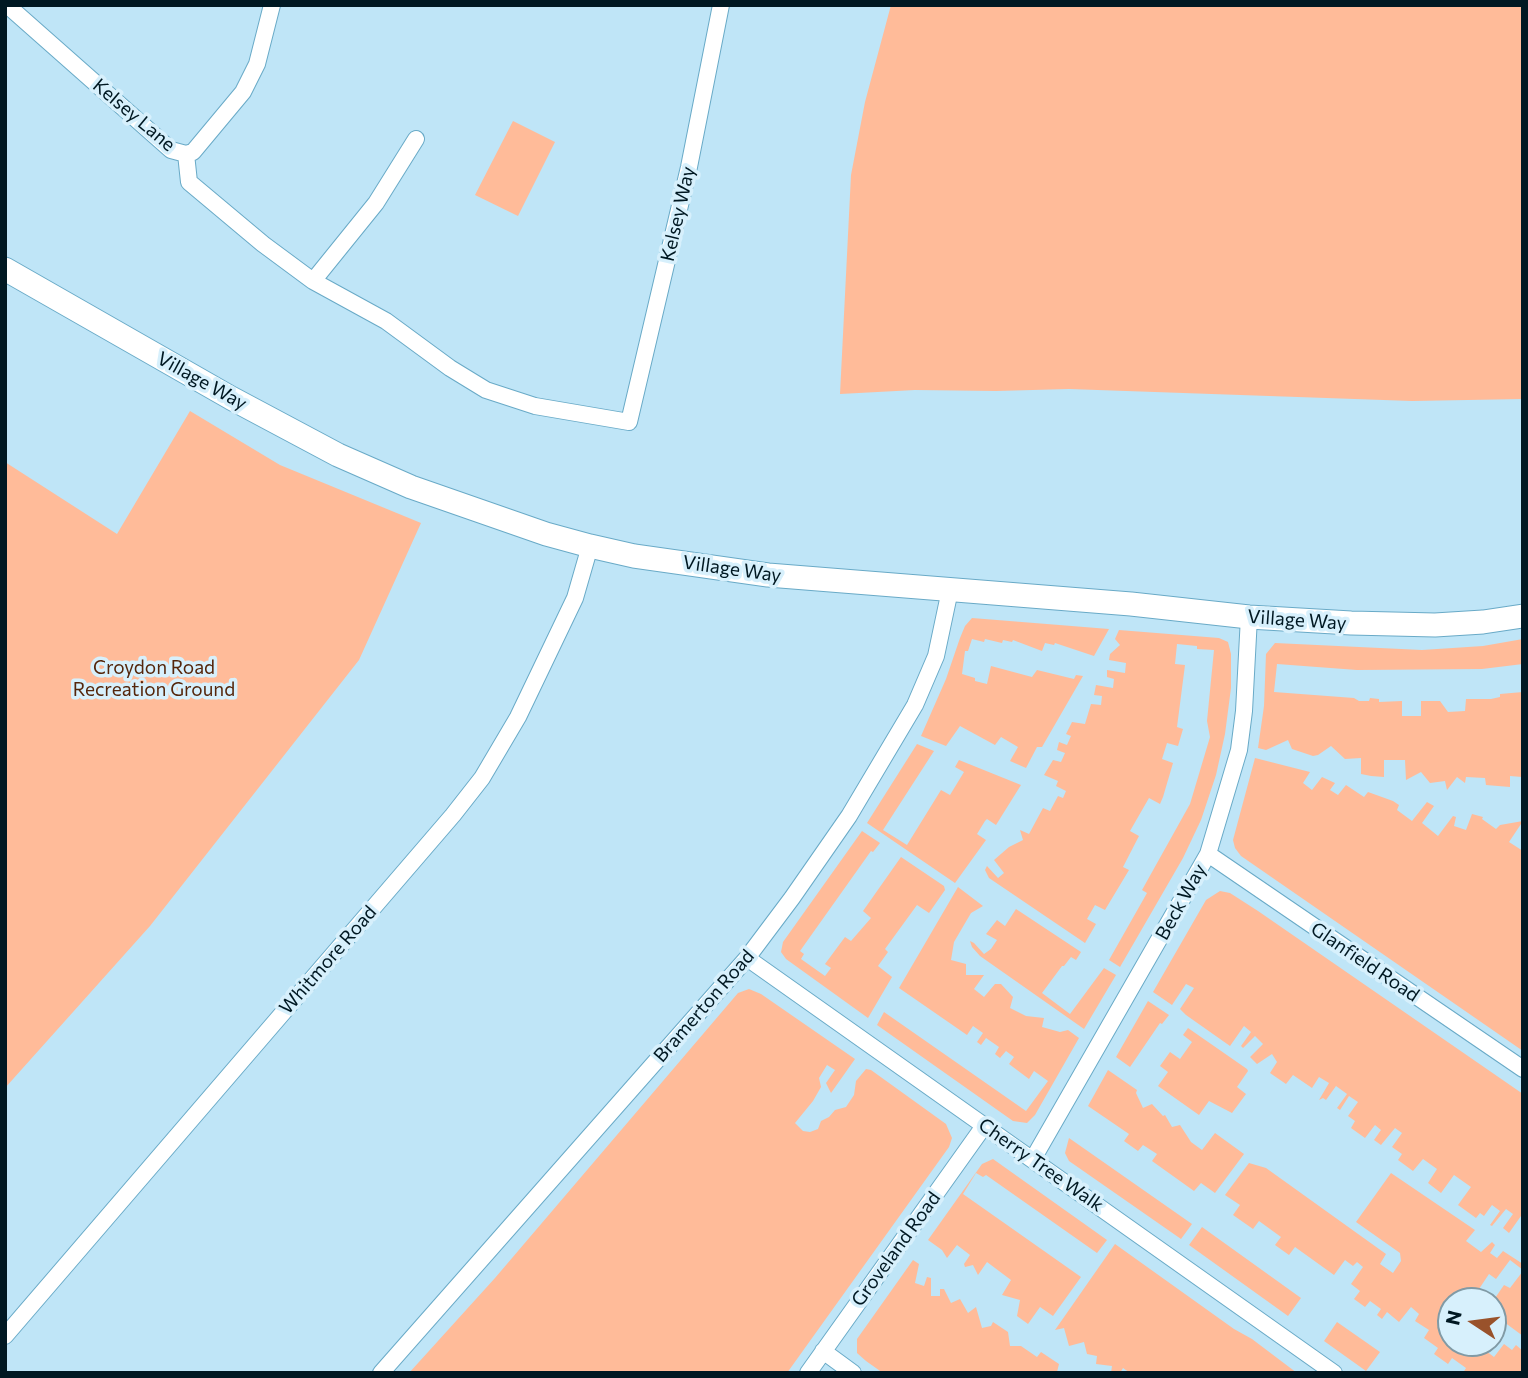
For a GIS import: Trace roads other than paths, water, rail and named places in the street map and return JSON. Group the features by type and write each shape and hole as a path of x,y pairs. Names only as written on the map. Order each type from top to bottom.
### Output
{"street":[{"name":"Kelsey Lane","path":"6,5 171,150 186,154 189,182 263,244 313,281 386,321 450,368 486,390 536,406 629,422"},
{"path":"186,154 193,152 243,92 257,64 272,5"},
{"name":"Kelsey Way","path":"629,422 689,167 721,5"},
{"path":"313,281 376,203 416,139"},
{"name":"Village Way","path":"5,269 231,398 338,455 411,487 546,534 590,546 634,556 768,575 1131,604 1249,617 1435,625 1523,616"},
{"name":"Whitmore Road","path":"5,1336 482,778 518,717 576,598 590,546"},
{"name":"Bramerton Road","path":"381,1373 747,958 849,816 901,733 936,656 950,590"},
{"name":"Beck Way","path":"1032,1159 1208,854 1239,750 1249,617"},
{"name":"Glanfield Road","path":"1208,854 1523,1069"},
{"name":"Cherry Tree Walk","path":"747,958 1334,1373"},
{"name":"Groveland Road","path":"808,1373 984,1126"},
{"path":"823,1352 853,1373"}],"park label":[{"name":"Croydon Road Recreation Ground","path":"154,679"}]}
